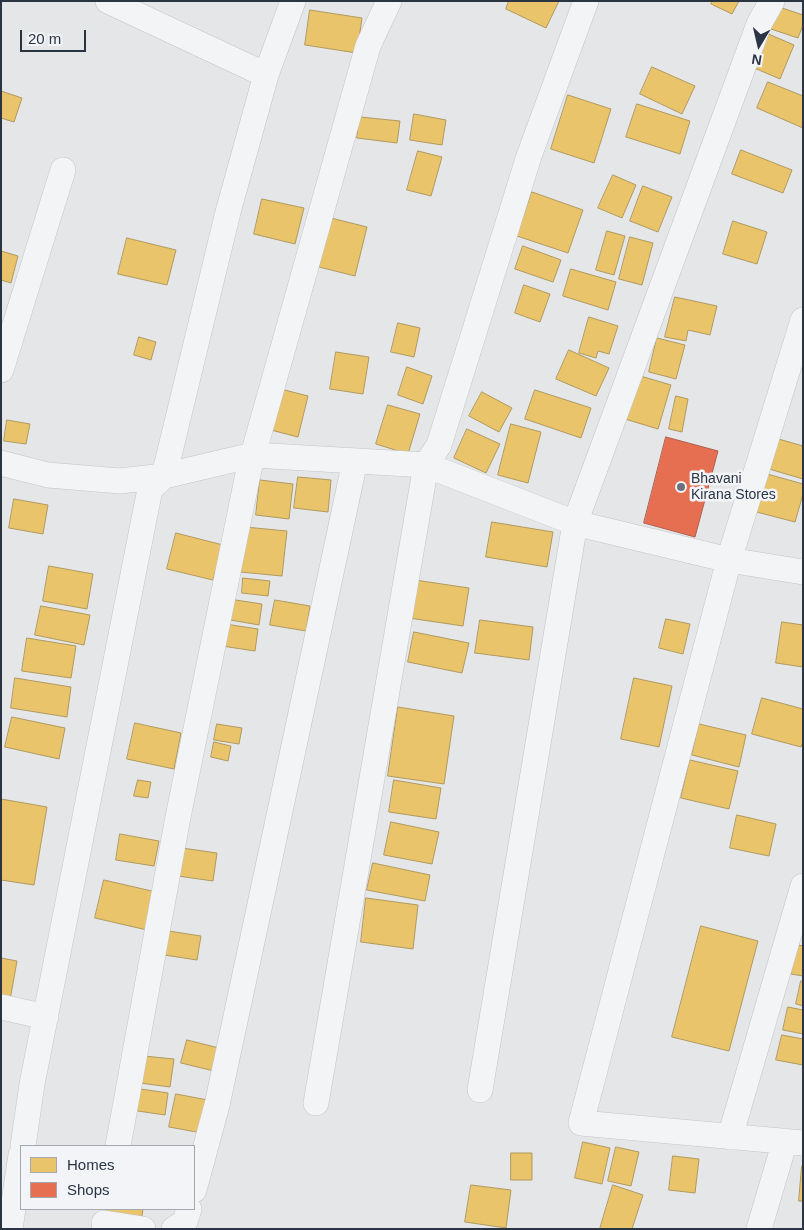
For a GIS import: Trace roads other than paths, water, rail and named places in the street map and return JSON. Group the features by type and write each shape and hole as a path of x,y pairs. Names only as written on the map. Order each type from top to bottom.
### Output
{"street":[{"path":"108,1 266,75"},
{"path":"23,1145 32,1084 150,489 164,476 228,212 266,75 293,1"},
{"path":"118,1145 178,818 252,455 368,46 389,1"},
{"path":"316,1104 426,466 439,445 529,156 586,1"},
{"path":"480,1090 575,523 759,24 772,1"},
{"path":"1,370 63,170"},
{"path":"759,1229 794,1142 581,1123 729,560 803,320"},
{"path":"1,463 48,475 120,481 164,476 252,455 426,466 575,523 729,560 803,572"},
{"path":"195,1186 217,1105 355,461"},
{"path":"730,1137 803,886"},
{"path":"1,1007 46,1017"},
{"path":"10,1229 20,1162"},
{"path":"174,1229 185,1222 188,1210"},
{"path":"104,1220 143,1229"}],"place":[{"name":"Bhavani Kirana Stores","path":"681,487"}]}
